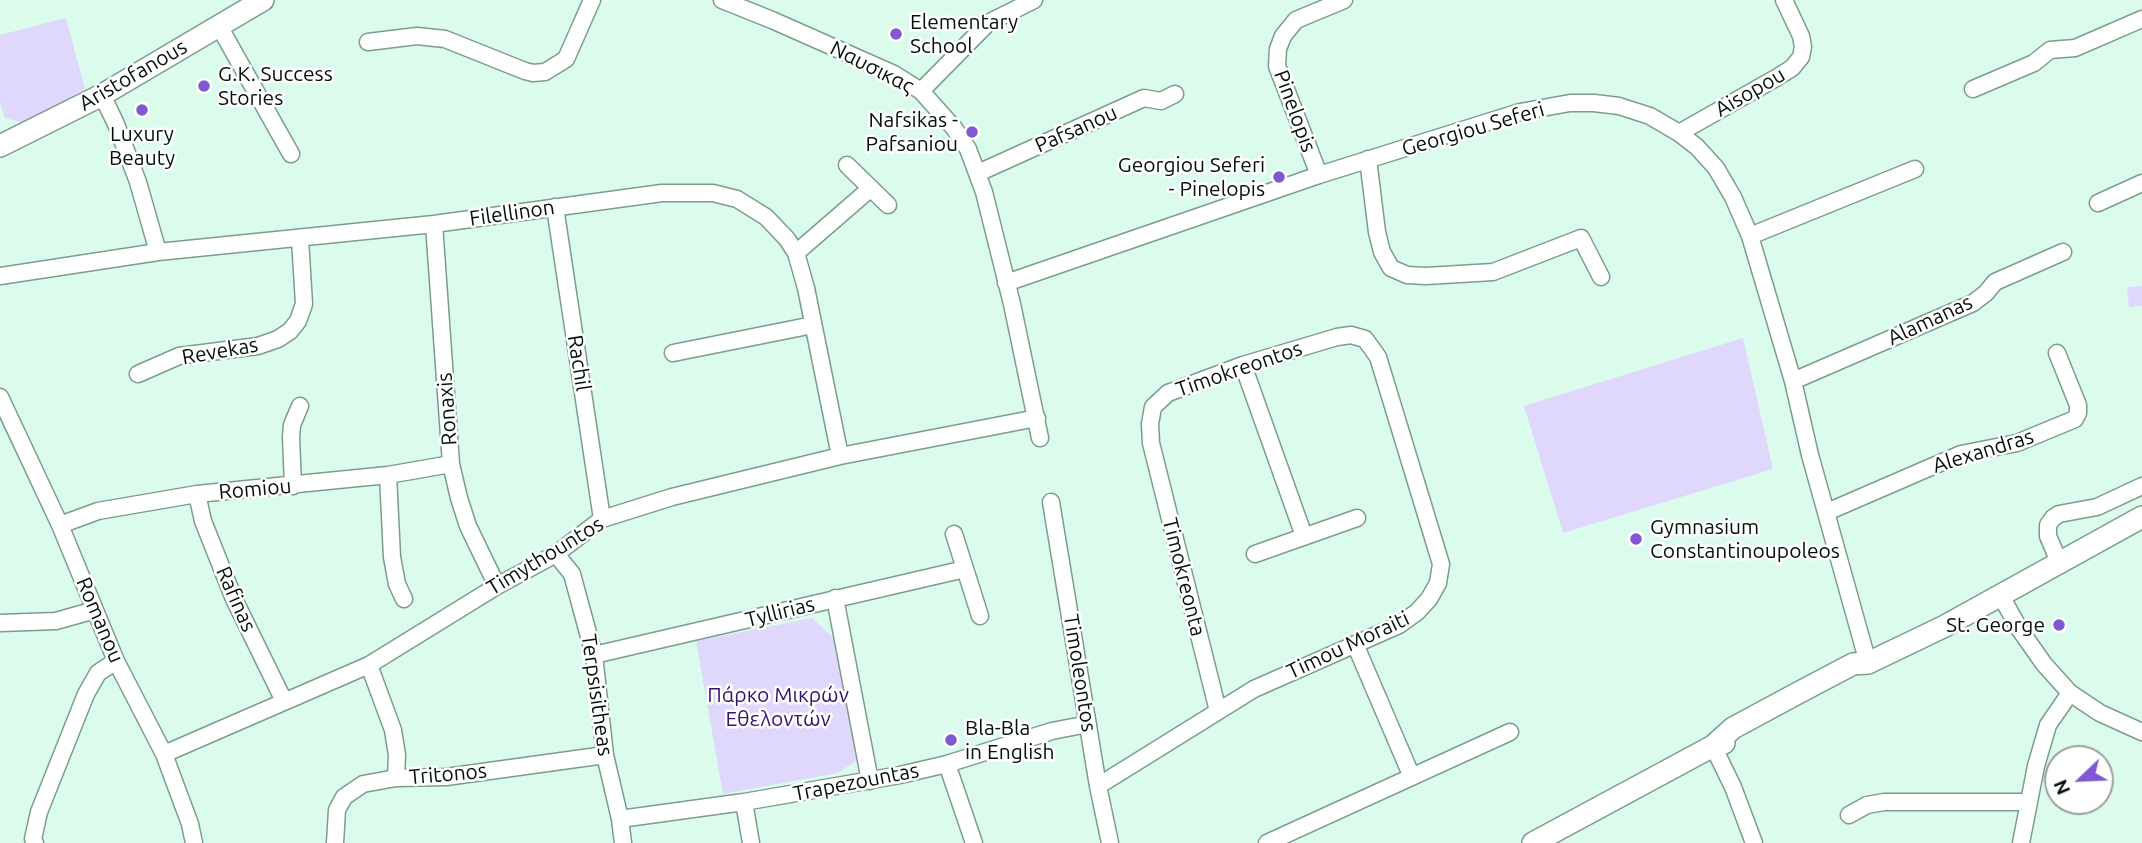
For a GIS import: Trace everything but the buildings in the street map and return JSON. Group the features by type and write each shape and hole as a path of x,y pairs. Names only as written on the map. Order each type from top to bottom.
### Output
{"street":[{"name":"Aristofanous","path":"3,139 102,95 263,0"},
{"path":"368,42 417,36 445,39 525,71 545,72 566,59 592,0"},
{"name":"Ναυσικας","path":"722,0 889,71 921,91 962,139 978,173 1021,346 1040,438"},
{"path":"921,91 988,23 1034,0"},
{"name":"Pinelopis","path":"1319,174 1277,66 1278,48 1283,36 1296,20 1344,0"},
{"name":"Aisopou","path":"1679,133 1784,73 1801,57 1801,36 1784,0"},
{"path":"1973,89 2034,63 2050,50 2075,48 2142,19"},
{"path":"219,26 291,154"},
{"name":"Pafsanou","path":"978,173 1144,98 1161,101 1175,94"},
{"path":"102,95 138,182 158,252"},
{"name":"Georgiou Seferi","path":"1006,283 1319,174 1520,112 1570,103 1619,106 1650,116 1697,147 1716,169 1733,197 1750,236 1793,381 1867,663"},
{"path":"1368,159 1377,233 1382,252 1391,268 1407,275 1426,276 1493,272 1581,237 1601,277"},
{"path":"847,165 888,205"},
{"path":"1750,236 1915,169"},
{"path":"2098,202 2142,183"},
{"path":"796,253 871,188"},
{"name":"Filellinon","path":"0,276 158,252 434,224 662,193 713,193 737,199 765,217 787,239 796,253 806,288 840,456"},
{"name":"Rachil","path":"555,208 602,519"},
{"name":"Ronaxis","path":"434,224 451,464 468,526 497,586"},
{"name":"Revekas","path":"138,374 178,356 258,346 278,339 290,331 299,321 304,304 300,239"},
{"name":"Alamanas","path":"1793,381 1973,303 1995,282 2063,252"},
{"path":"673,354 813,325"},
{"name":"Timokreontos","path":"1151,443 1153,407 1168,393 1243,365 1337,337 1351,335 1366,339"},
{"name":"Timou Moraiti","path":"1098,786 1254,689 1399,625 1429,599 1438,583 1441,564 1378,356 1366,339"},
{"name":"Alexandras","path":"1827,512 1961,454 2017,443 2069,423 2078,413 2078,405 2057,353"},
{"path":"1243,365 1304,536"},
{"name":"Romanou","path":"0,397 60,525 116,661 164,754 190,824 194,843"},
{"path":"293,486 290,437 300,407"},
{"name":"Timythountos","path":"164,754 369,665 497,586 556,554 602,519 672,497 840,456 1037,418"},
{"name":"Timokreonta","path":"1151,443 1218,711"},
{"name":"Romiou","path":"60,525 98,511 197,494 388,475 451,464"},
{"path":"388,475 393,557 397,584 404,599"},
{"path":"2059,562 2048,536 2048,525 2053,518 2068,512 2097,507 2142,486"},
{"name":"Rafinas","path":"197,494 203,521 234,599 284,701"},
{"name":"Timoleontos","path":"1051,502 1098,786 1110,843"},
{"path":"1533,843 1713,746 1739,739 1828,694 1859,676 1867,663 2001,596 2142,517"},
{"path":"1255,554 1357,518"},
{"path":"954,534 980,616"},
{"name":"Terpsisitheas","path":"556,554 572,574 594,655 605,755 623,843"},
{"name":"Tyllirias","path":"594,655 965,569"},
{"path":"2001,596 2020,630 2070,692 2100,713 2142,733"},
{"path":"835,598 870,781"},
{"path":"0,623 56,621 95,610"},
{"path":"1355,644 1412,777"},
{"path":"35,843 33,839 39,812 86,694 98,673 116,661"},
{"path":"369,665 393,730 397,755 396,778"},
{"path":"2021,843 2036,766 2048,725 2070,692"},
{"name":"Trapezountas","path":"620,819 870,781 947,764 1052,731 1088,724"},
{"path":"1267,843 1510,732"},
{"path":"1713,746 1754,843"},
{"name":"Tritonos","path":"335,843 337,810 344,797 363,784 396,778 446,777 605,755"},
{"path":"947,764 974,843"},
{"path":"744,802 751,843"},
{"path":"1849,815 1867,805 1884,802 2029,802"}],"green space":[{"path":"66,18 85,89 25,123 5,118 0,102 0,35"},
{"path":"2142,286 2142,306 2129,307 2127,287"},
{"path":"1743,338 1773,469 1563,533 1524,406"},
{"name":"Πάρκο Μικρών Εθελοντών","path":"812,618 837,641 857,760 838,773 723,794 696,641"}],"place":[{"name":"Elementary School","path":"896,34"},
{"name":"G.K. Success Stories","path":"204,86"},
{"name":"Luxury Beauty","path":"142,110"},
{"name":"Nafsikas - Pafsaniou","path":"972,132"},
{"name":"Georgiou Seferi - Pinelopis","path":"1279,177"},
{"name":"Gymnasium Constantinoupoleos","path":"1636,539"},
{"name":"St. George","path":"2059,625"},
{"name":"Bla-Bla in English","path":"951,740"}]}
